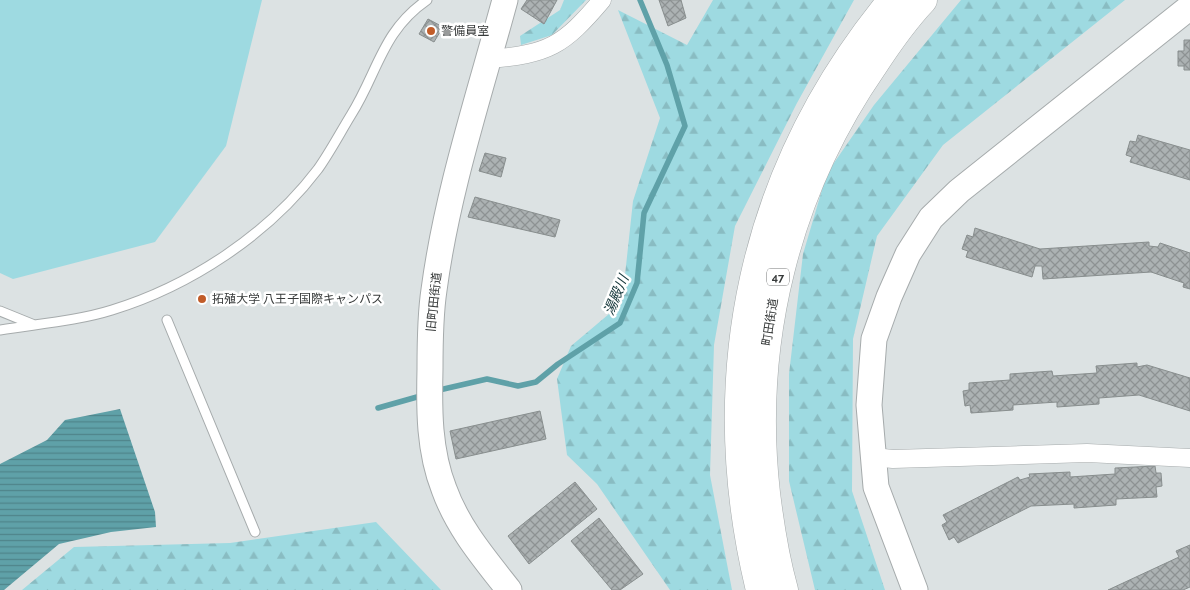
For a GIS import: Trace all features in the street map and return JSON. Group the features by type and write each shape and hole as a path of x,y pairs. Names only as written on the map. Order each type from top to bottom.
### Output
{"main road":[{"name":"町田街道","path":"760,590 744,514 739,469 738,385 749,298 772,213 806,132 850,57 892,0"},
{"name":"町田街道","path":"784,590 772,541 762,454 763,366 778,277 802,198 839,120 887,46 923,0"}],"street":[{"name":"旧町田街道","path":"504,0 456,180 440,254 431,323 430,422 437,468 456,519 509,590"},
{"path":"489,59 537,53 552,46 577,29 602,0"},
{"path":"915,590 876,487 868,405 874,340 889,297 908,254 931,218 959,191 1190,7"},
{"path":"873,457 893,459 1087,453 1190,458"}],"lane":[{"path":"0,330 111,310 174,286 226,255 274,217 318,169 355,110 389,38 408,14 427,0"},
{"path":"0,311 34,324"},
{"path":"167,320 255,532"}],"green space":[{"path":"0,0 262,0 226,146 155,242 13,279 0,273"},
{"path":"564,0 586,0 552,35 521,45 520,36 560,10"},
{"path":"713,0 854,0 797,103 735,226 714,345 710,475 732,590 670,590 597,484 567,455 557,379 571,346 622,303 633,201 660,118 618,10 687,45"},
{"path":"961,0 1125,0 943,145 877,236 853,339 852,491 885,590 815,590 789,481 789,374 803,254 827,173 874,105"},
{"path":"376,522 441,590 22,590 74,547 230,543"}],"shaded area":[{"path":"120,409 155,512 156,527 111,532 59,544 4,590 0,590 0,464 47,440 65,420"}],"building":[{"path":"527,0 557,0 544,24 521,9"},
{"path":"659,0 681,0 686,18 668,26"},
{"name":"警備員室","path":"428,19 443,27 434,42 419,34"},
{"path":"1184,40 1190,40 1190,70 1184,70 1184,66 1178,66 1178,51 1184,51"},
{"path":"1138,135 1190,150 1190,180 1130,162 1132,157 1126,155 1130,141 1136,142"},
{"path":"485,153 506,158 501,177 479,171"},
{"path":"475,197 560,220 555,237 468,217"},
{"path":"975,228 1040,249 1149,242 1149,246 1158,247 1160,243 1190,253 1190,289 1183,287 1184,283 1151,272 1043,279 1042,266 1035,266 1032,277 966,257 968,251 962,249 967,235 973,237"},
{"path":"1137,363 1137,367 1147,365 1190,378 1190,411 1139,395 1099,398 1099,404 1057,407 1057,402 1013,405 1013,410 971,413 970,405 965,406 963,391 969,390 969,383 1010,380 1010,374 1052,371 1053,376 1097,373 1096,366"},
{"path":"540,411 546,439 456,459 450,431"},
{"path":"1155,466 1156,473 1161,473 1162,486 1156,487 1157,497 1116,499 1116,505 1074,508 1074,504 1031,506 958,543 954,537 949,540 942,525 947,522 943,515 1018,477 1020,480 1030,477 1029,474 1070,472 1070,477 1115,474 1115,468"},
{"path":"575,482 597,509 529,564 508,536"},
{"path":"599,518 643,574 620,590 612,590 571,541"},
{"path":"1190,545 1190,587 1183,590 1108,590 1179,557 1176,551"}],"waterway":[{"name":"湯殿川","path":"435,391 487,379 518,386 536,382 558,364 620,323 637,283 644,213 685,126 667,65 640,0"},
{"name":"湯殿川","path":"378,408 424,395"}],"place":[{"name":"警備員室","path":"431,31"},
{"name":"拓殖大学 八王子国際キャンパス","path":"202,299"}]}
